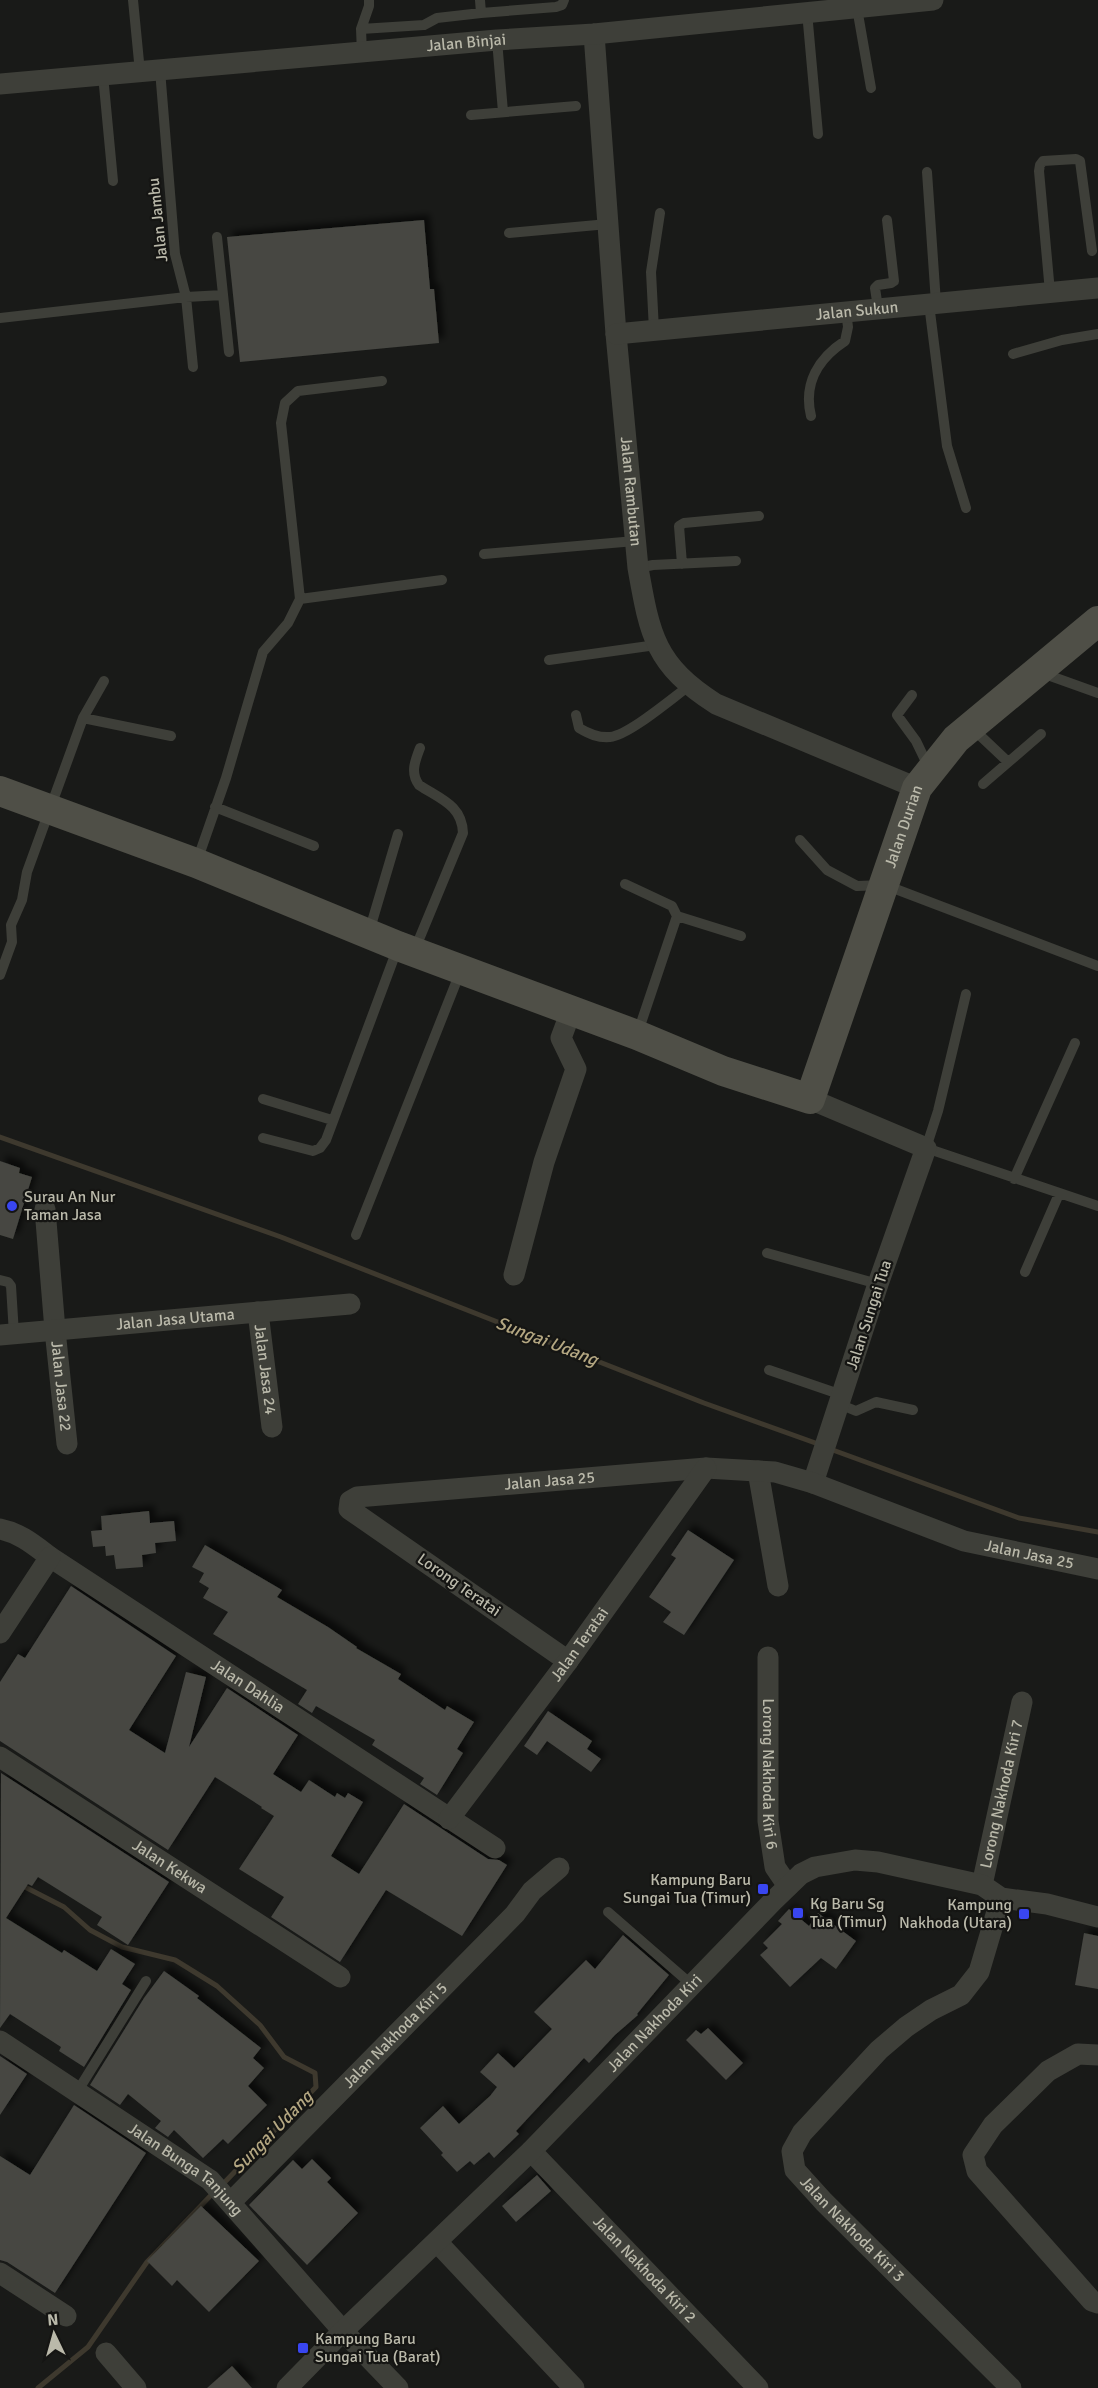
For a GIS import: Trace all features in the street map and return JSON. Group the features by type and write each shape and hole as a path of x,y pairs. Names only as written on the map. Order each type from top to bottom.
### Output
{"street":[{"name":"Jalan Binjai","path":"0,84 497,40 594,34 820,7 857,8 933,0"},
{"name":"Jalan Rambutan","path":"594,34 616,334 635,541 643,599 656,645 666,662 689,687 725,708 923,779"},
{"name":"Jalan Sukun","path":"616,334 1098,288"},
{"name":"Jalan Durian","path":"810,1099 923,779 956,739 1098,621"},
{"path":"0,791 196,863 406,949 637,1035 723,1071 810,1099 926,1148"},
{"path":"514,1275 544,1162 576,1069 561,1038 571,1011"},
{"name":"Jalan Sungai Tua","path":"813,1483 878,1284 926,1148"},
{"name":"Jalan Jasa 22","path":"45,1209 67,1444"},
{"name":"Jalan Jasa Utama","path":"7,1334 350,1304"},
{"name":"Jalan Jasa 24","path":"258,1312 272,1427"},
{"name":"Jalan Jasa 25","path":"349,1509 350,1501 357,1497 706,1468 775,1472 813,1483 964,1540 1098,1569"},
{"name":"Jalan Teratai","path":"449,1819 568,1661 706,1468"},
{"path":"758,1471 778,1586"},
{"name":"Lorong Teratai","path":"349,1509 568,1661"},
{"name":"Jalan Dahlia","path":"0,1529 27,1539 50,1557 495,1848"},
{"path":"0,1633 50,1557"},
{"name":"Lorong Nakhoda Kiri 6","path":"768,1657 768,1821 775,1867 788,1886"},
{"name":"Lorong Nakhoda Kiri 7","path":"982,1885 1022,1702"},
{"name":"Jalan Kekwa","path":"0,1756 340,1977"},
{"name":"Jalan Nakhoda Kiri","path":"287,2388 343,2331 531,2151 788,1886 815,1867 855,1860 878,1862 982,1885 1001,1898 1047,1904 1098,1917"},
{"name":"Jalan Nakhoda Kiri 5","path":"222,2192 507,1923 532,1891 559,1868"},
{"name":"Jalan Nakhoda Kiri 3","path":"1001,1898 979,1972 961,1995 923,2015 879,2050 802,2133 792,2151 795,2170 824,2202 1011,2388"},
{"name":"Jalan Bunga Tanjung","path":"0,2041 77,2091 222,2192 343,2331 398,2388"},
{"path":"1098,2055 1078,2054 1048,2071 993,2125 973,2155 977,2171 1092,2301 1098,2303"},
{"name":"Jalan Nakhoda Kiri 2","path":"531,2151 758,2388"},
{"path":"436,2242 574,2388"},
{"path":"0,2273 66,2316"},
{"path":"106,2353 136,2388"}],"lane":[{"name":"Jalan Jambu","path":"133,0 150,71 175,254 186,297 193,367"},
{"path":"362,53 362,28 369,0"},
{"path":"480,0 481,13"},
{"path":"362,28 424,26 437,18 556,7 564,0"},
{"path":"818,134 820,7"},
{"path":"857,8 871,88"},
{"path":"497,40 503,112"},
{"path":"104,75 113,181"},
{"path":"471,115 576,106"},
{"path":"1050,292 1039,171 1043,161 1076,159 1080,161 1092,251"},
{"path":"927,172 932,303 947,446 966,508"},
{"path":"654,330 651,272 660,213"},
{"path":"878,309 875,288 894,281 887,220"},
{"path":"509,233 608,225"},
{"path":"217,237 229,352"},
{"path":"0,318 186,297 223,295"},
{"path":"811,416 808,404 810,383 820,362 845,341 848,327 846,311"},
{"path":"1013,354 1062,340 1098,334"},
{"path":"196,863 226,778 263,652 288,623 300,599 281,423 285,403 298,391 382,381"},
{"path":"682,564 679,525 759,516"},
{"path":"484,554 635,541"},
{"path":"638,568 736,561"},
{"path":"300,599 442,580"},
{"path":"549,660 656,645"},
{"path":"1038,671 1098,693"},
{"path":"0,975 12,942 11,926 22,900 27,872 83,718 104,681"},
{"path":"576,715 579,728 593,736 610,737 625,732 689,687"},
{"path":"912,695 897,715 916,741 923,779"},
{"path":"83,718 171,736"},
{"path":"971,727 1008,762"},
{"path":"983,784 1041,734"},
{"path":"263,1138 313,1151 320,1148 326,1140 332,1120 406,949 463,833 463,822 458,810 418,785 415,780 414,764 420,748"},
{"path":"215,807 314,846"},
{"path":"369,933 398,834"},
{"path":"800,840 827,870 857,886 885,885 1098,966"},
{"path":"625,884 672,906 676,916 637,1035"},
{"path":"676,916 741,936"},
{"path":"356,1235 461,970"},
{"path":"966,994 938,1111 926,1148 1098,1206"},
{"path":"1014,1179 1075,1043"},
{"path":"263,1100 332,1120"},
{"path":"1025,1272 1059,1194"},
{"path":"767,1252 878,1284"},
{"path":"0,1280 8,1282 10,1286 7,1334"},
{"path":"769,1370 839,1406 856,1411 876,1402 913,1410"},
{"path":"608,1912 692,1985"},
{"path":"77,2091 146,1981"}],"building":[{"path":"424,220 430,289 434,289 439,343 240,362 227,237"},
{"name":"Surau An Nur Taman Jasa","path":"0,1161 20,1168 19,1173 32,1177 13,1239 0,1235"},
{"path":"149,1511 150,1523 174,1521 176,1541 155,1543 156,1553 142,1555 143,1567 116,1569 114,1555 106,1556 105,1546 93,1547 91,1531 102,1530 101,1516"},
{"path":"688,1530 734,1560 684,1635 663,1622 671,1612 649,1597 676,1558 671,1555"},
{"path":"205,1545 282,1590 277,1597 401,1674 398,1679 445,1710 447,1706 474,1722 457,1749 463,1753 437,1795 420,1784 424,1778 372,1745 375,1740 316,1706 312,1713 298,1704 307,1690 213,1634 228,1612 203,1598 209,1588 199,1582 204,1573 192,1567"},
{"path":"71,1586 176,1656 129,1730 165,1753 186,1672 206,1677 189,1747 227,1688 298,1735 273,1774 301,1792 309,1780 335,1797 337,1793 345,1798 348,1793 363,1802 331,1856 359,1874 404,1804 488,1859 499,1860 507,1865 462,1936 386,1890 340,1962 271,1917 284,1897 239,1869 274,1816 262,1807 215,1777 168,1850 0,1741 0,1682 18,1654 25,1658"},
{"path":"548,1711 592,1741 587,1749 601,1759 591,1772 547,1741 537,1755 524,1746"},
{"path":"1,1773 169,1882 128,1945 97,1925 102,1917 38,1877 32,1886 28,1884 6,1918 62,1953 64,1950 97,1971 111,1949 135,1964 122,1984 131,1990 84,2067 59,2051 61,2047 10,2014 0,2028"},
{"path":"789,1909 809,1926 818,1913 856,1941 836,1969 821,1958 790,1987 760,1955 768,1948 763,1943 782,1924 778,1921"},
{"path":"1084,1933 1098,1936 1098,1989 1075,1985"},
{"path":"623,1935 669,1975 638,2015 615,2035 589,2063 584,2058 516,2131 519,2134 494,2158 489,2152 474,2165 470,2161 457,2172 420,2128 443,2106 459,2124 490,2096 497,2087 480,2072 498,2053 514,2068 552,2029 534,2012 586,1960 595,1969"},
{"path":"164,1971 199,1996 197,1998 261,2048 253,2058 264,2068 248,2086 267,2105 228,2144 223,2139 203,2158 174,2130 168,2137 155,2128 161,2121 128,2094 120,2105 90,2085 144,1998"},
{"path":"708,2028 743,2063 726,2080 686,2040 696,2030 701,2034"},
{"path":"0,2056 27,2074 0,2115"},
{"path":"74,2105 146,2153 55,2293 7,2262 0,2260 0,2156 30,2175"},
{"path":"312,2159 331,2178 327,2182 358,2213 307,2265 249,2205 293,2160 302,2169"},
{"path":"537,2175 551,2191 516,2222 502,2206"},
{"path":"201,2206 259,2261 209,2312 177,2280 172,2286 147,2261"},
{"path":"232,2366 252,2388 207,2388"}],"waterway":[{"name":"Sungai Udang","path":"0,1137 281,1237 704,1403 821,1445"},
{"name":"Sungai Udang","path":"830,1449 1019,1518 1098,1532"},
{"name":"Sungai Udang","path":"21,1885 64,1907 90,1930 122,1947 175,1960 217,1986 260,2025 284,2057 315,2073 316,2087 222,2185"},
{"name":"Sungai Udang","path":"38,2388 88,2347 147,2262 215,2191"}],"place":[{"name":"Surau An Nur Taman Jasa","path":"12,1206"},
{"name":"Kampung Baru Sungai Tua (Timur)","path":"763,1889"},
{"name":"Kg Baru Sg Tua (Timur)","path":"798,1913"},
{"name":"Kampung Nakhoda (Utara)","path":"1024,1914"},
{"name":"Kampung Baru Sungai Tua (Barat)","path":"303,2348"}]}
